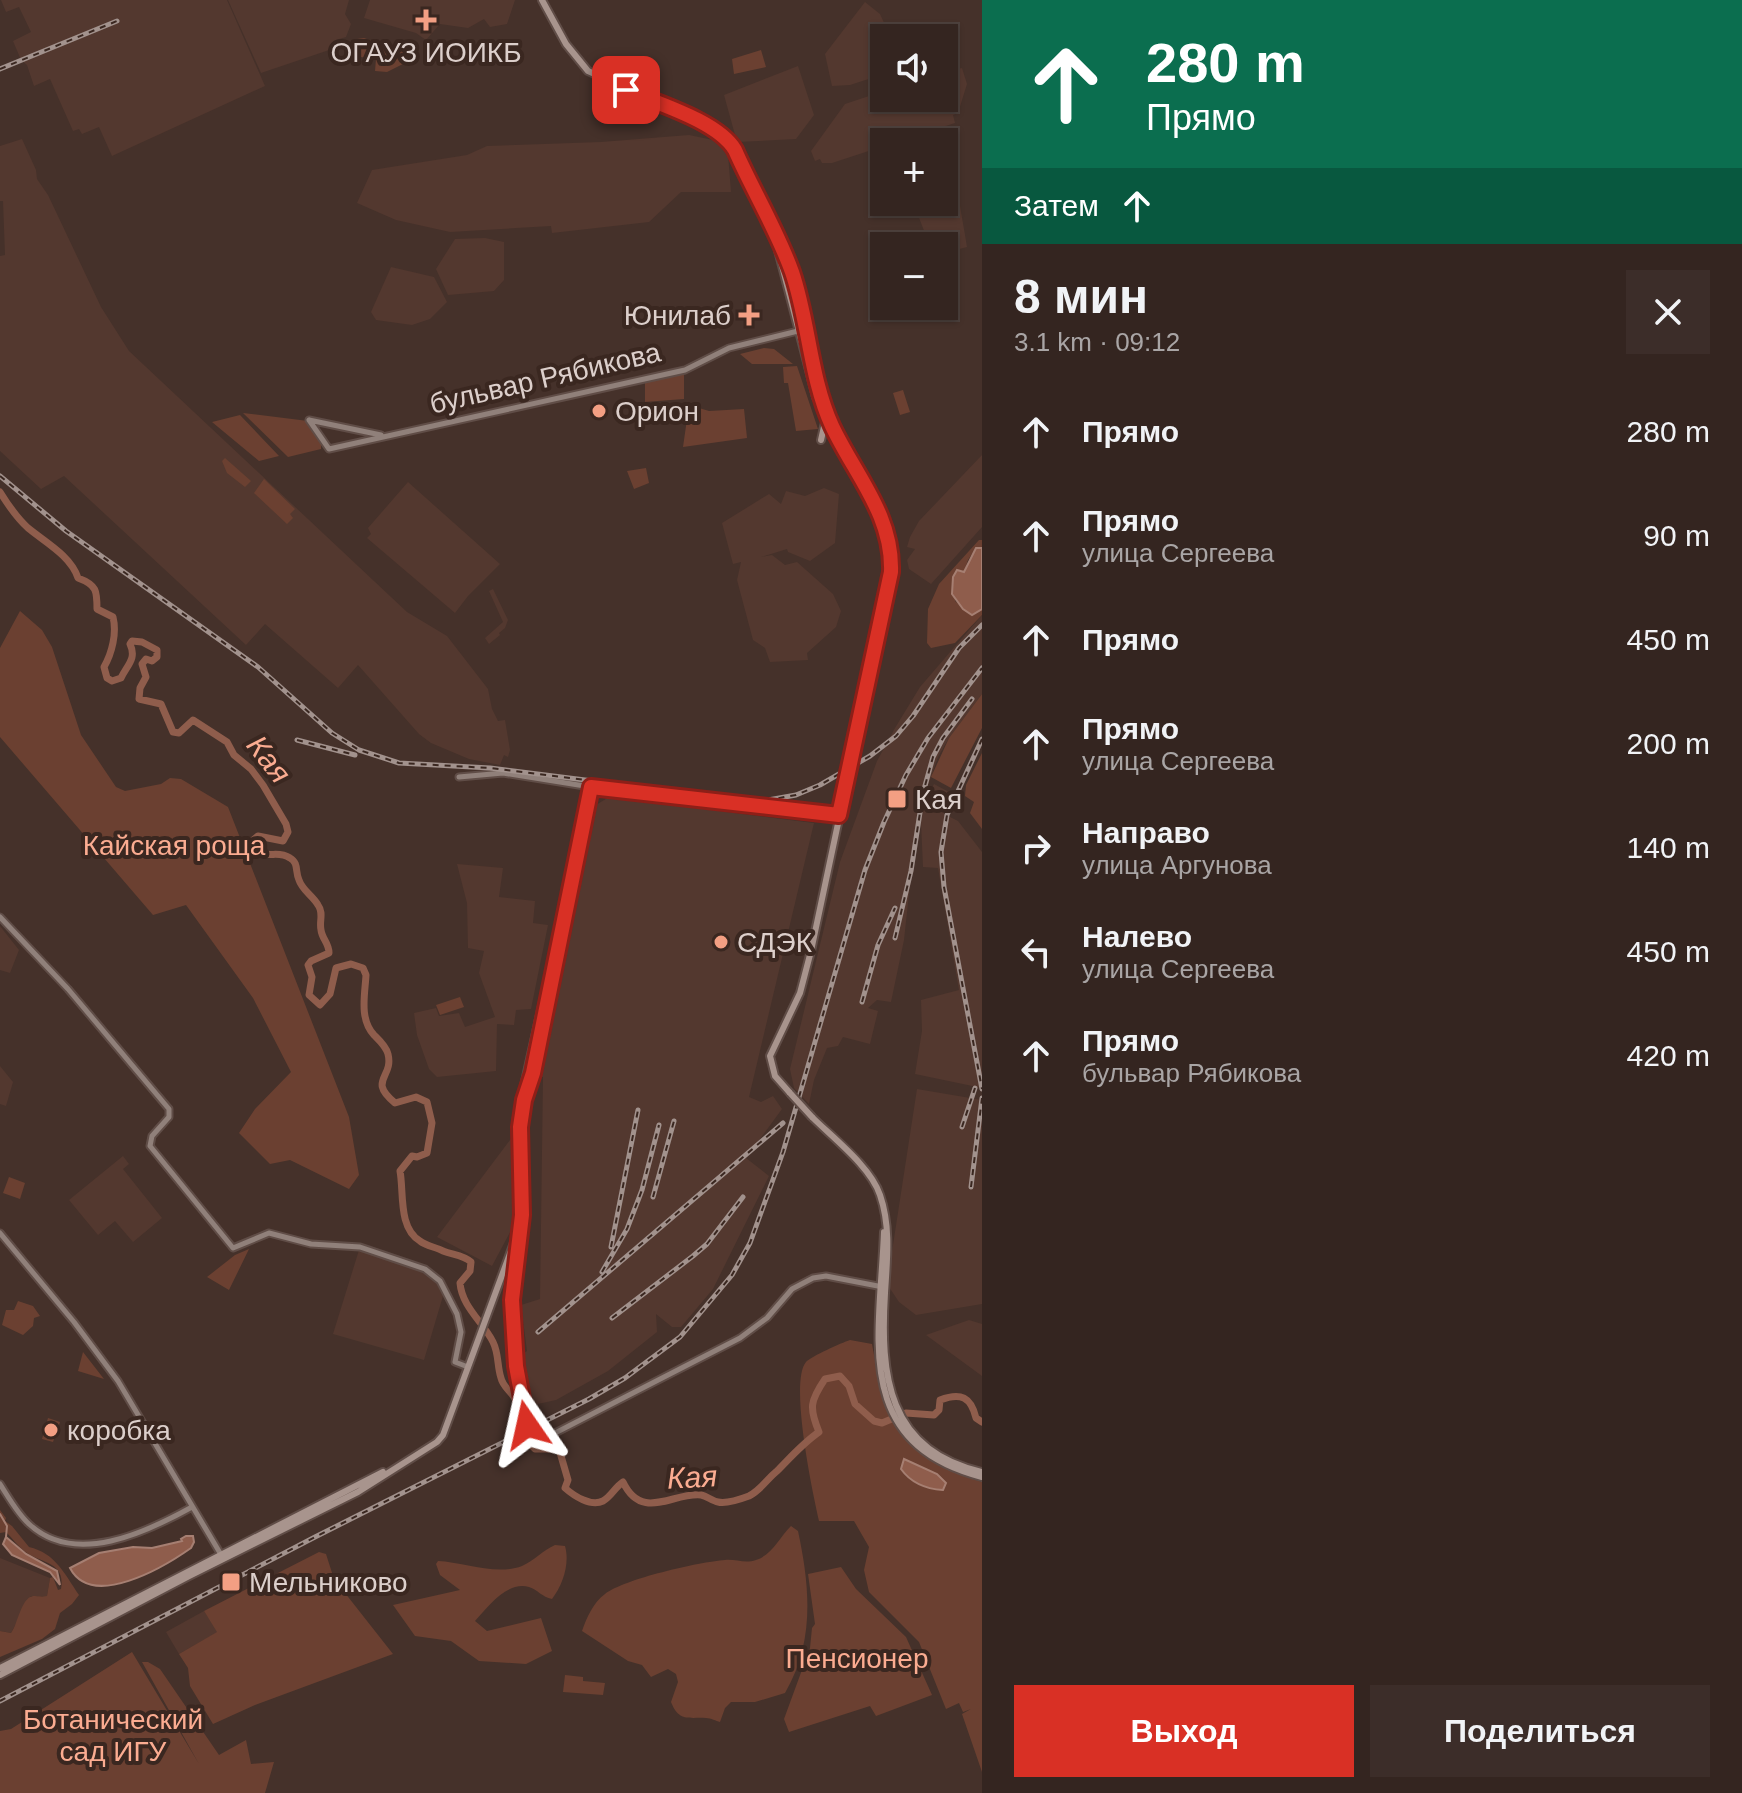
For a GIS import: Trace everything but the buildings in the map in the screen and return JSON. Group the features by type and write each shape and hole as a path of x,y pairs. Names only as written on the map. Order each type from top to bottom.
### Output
{"main road":[{"path":"542,0 566,44 588,71 705,125 727,139 735,150 773,231 777,256 832,426"},
{"path":"803,330 816,397 860,474 885,526 891,562 811,951 800,993 770,1056 775,1076 875,1182 884,1216 880,1370 903,1427 920,1449 939,1462 958,1471 982,1475"},
{"path":"821,440 826,418"},
{"path":"0,1668 222,1556 292,1527 437,1442 443,1435 522,1221 520,1127 526,1077 591,787 839,815"},
{"path":"524,1099 554,973 582,829"},
{"path":"0,1675 289,1519 358,1488"},
{"path":"289,1519 287,1525 292,1527"}],"street":[{"name":"бульвар Рябикова","path":"386,436 309,420 329,449 685,370 729,348 803,330"},
{"path":"459,777 503,773 591,787"},
{"path":"0,917 68,989 169,1109 170,1115 152,1136 150,1146 233,1248 269,1233 311,1244 360,1247 425,1269 440,1281 457,1314 461,1332 455,1362 468,1367"},
{"path":"522,1221 512,1300 516,1366 527,1425 530,1432 537,1436 557,1432 740,1338 767,1318 792,1289 813,1278 826,1276 883,1287"},
{"path":"0,1233 118,1381 222,1556"},
{"path":"505,1268 517,1272"},
{"path":"0,1484 29,1524 52,1539 71,1543 130,1537 192,1507"}],"shaded area":[{"path":"1,0 227,0 265,86 112,156 99,127 82,134 79,129 73,131 50,79 34,86 27,65 21,60 13,41 31,32 19,7 6,12"},
{"path":"228,0 349,0 345,14 351,24 346,37 336,40 338,47 261,73"},
{"name":"ОГАУЗ ИОИКБ","path":"370,0 515,0 507,24 490,27 484,19 468,28 440,24 426,40 416,33 364,18"},
{"path":"865,2 880,14 885,24 870,24 870,79 850,85 832,86 825,54"},
{"path":"798,66 814,115 796,139 737,142 724,95"},
{"path":"962,68 967,84 958,113 953,115 955,123 940,128 870,128 870,151 832,163 822,163 820,159 815,161 811,151 845,104 870,96 870,112 958,112 958,69"},
{"path":"689,135 718,141 724,147 728,154 731,192 681,192 649,222 552,233 551,226 450,232 396,220 357,203 372,170 467,155 487,146"},
{"path":"22,139 37,179 48,195 101,307 129,351 407,612 447,636 488,689 498,721 505,720 510,750 500,765 469,759 431,743 419,734 358,665 338,688 265,624 246,645 64,476 41,489 0,451 0,256 5,255 3,201 0,201 0,146"},
{"path":"958,194 967,247 958,249 958,232 925,232 918,216 958,216"},
{"path":"485,238 504,242 504,280 494,291 448,295 436,269 455,239"},
{"path":"391,267 434,277 447,302 430,319 412,325 376,320 371,312"},
{"path":"982,455 982,527 931,584 909,569 907,560 915,549 907,547 910,537 919,521"},
{"path":"408,482 500,564 455,613 367,538 371,534 368,528"},
{"path":"824,488 839,494 835,543 810,561 787,549 761,557 772,555 785,565 797,562 833,594 841,611 836,627 807,653 808,660 770,662 765,648 753,640 737,580 741,562 733,564 722,523 769,494 781,504 786,491 805,496"},
{"path":"976,548 982,548 982,609 972,615 952,594 953,577 957,570 964,572"},
{"path":"493,589 508,620 500,635 489,644 485,638 503,622 489,591"},
{"path":"982,615 982,694 938,757 926,791 922,817 927,796 934,784 949,792 944,814 958,821 982,852 982,1088 915,1074 922,1031 921,1000 959,990 938,868 923,867 921,823 904,940 891,1002 877,1000 868,1008 878,1011 870,1044 843,1037 838,1046 827,1048 814,1080 809,1104 794,1088 790,1069 840,862 877,761 895,728 920,687"},
{"path":"609,797 814,823 749,1097 761,1102 773,1096 782,1109 746,1158 769,1176 713,1289 681,1327 672,1327 656,1314 657,1332 608,1371 556,1400 529,1406 521,1355 527,1351 521,1305 540,1299 543,1077 538,1076 596,805"},
{"path":"457,864 503,868 499,897 535,901 533,923 548,925 531,1009 516,1010 514,1025 497,1024 496,1071 437,1077 429,1069 417,1035 414,1013 436,1008 439,1016 459,1013 465,1027 495,1017 479,973 484,951 468,948 467,903"},
{"path":"0,926 19,950 10,973 0,970"},
{"path":"0,1066 13,1082 6,1106 0,1104"},
{"path":"917,1089 982,1100 982,1304 916,1315 899,1302 887,1284"},
{"path":"516,1132 516,1221 492,1266 437,1237"},
{"path":"123,1156 129,1164 123,1169 162,1218 133,1242 115,1221 98,1235 69,1200"},
{"path":"359,1250 421,1270 437,1284 443,1296 424,1360 333,1334"},
{"path":"969,1320 982,1324 982,1376 926,1335"},
{"path":"904,1459 937,1474 946,1483 943,1490 914,1482 901,1469"},
{"path":"186,1536 193,1536 191,1548 129,1581 94,1585 80,1580 70,1568 99,1553 133,1547 152,1548 182,1541"},
{"path":"6,1537 26,1554 57,1571 60,1585 50,1572 12,1555 3,1544"},
{"path":"0,1558 50,1578 47,1596 31,1596 11,1633 0,1631"},
{"path":"204,1611 218,1632 179,1654 166,1632"}],"green space":[{"path":"364,38 410,54 409,61 387,72 375,71 376,59 353,56 357,39"},
{"path":"761,50 766,67 734,74 732,59"},
{"path":"764,348 774,349 793,364 752,364 740,354"},
{"path":"797,366 818,429 796,431 783,367"},
{"path":"684,373 684,399 645,402 645,383"},
{"path":"903,390 910,412 900,415 893,393"},
{"path":"689,405 709,411 744,409 747,438 683,447"},
{"path":"243,413 308,421 321,441 321,449 288,457"},
{"path":"240,415 279,456 259,461 212,422"},
{"path":"225,458 251,481 245,487 227,473 222,461"},
{"path":"646,468 649,483 634,489 627,471"},
{"path":"264,479 295,509 290,514 293,518 287,524 254,493"},
{"path":"982,540 982,548 976,548 968,560 955,601 972,615 982,609 982,615 955,643 931,648 927,643 928,609 939,584"},
{"name":"Кайская роща","path":"20,611 42,630 52,647 81,735 116,787 125,791 161,784 170,778 181,779 228,807 349,1117 359,1175 349,1189 290,1160 270,1164 239,1133 255,1109 291,1072 253,998 186,905 153,915 0,737 0,648"},
{"path":"982,694 982,728 951,788 931,777 949,738"},
{"path":"982,753 982,829 970,813 974,802 965,796 966,785"},
{"path":"460,997 464,1007 440,1015 436,1005"},
{"path":"9,1177 25,1183 20,1199 3,1193"},
{"path":"249,1249 229,1290 207,1277 235,1255"},
{"path":"18,1301 33,1306 40,1316 34,1318 33,1326 23,1335 2,1325 6,1310 14,1310"},
{"path":"850,1340 872,1344 887,1410 906,1439 933,1461 982,1482 982,1772 962,1714 971,1709 963,1712 959,1703 946,1709 919,1642 869,1592 864,1570 869,1547 854,1521 819,1521 804,1439 801,1373 809,1359"},
{"path":"83,1352 104,1379 78,1371"},
{"name":"коробка","path":"48,1418 60,1422 53,1442 42,1439"},
{"path":"0,1510 5,1521 29,1547 46,1554 58,1565 79,1595 60,1613 55,1629 42,1639 0,1657 0,1631 11,1633 29,1598 47,1596 50,1578 53,1577 58,1590 61,1589 62,1580 51,1564 24,1551 6,1532 0,1533"},
{"path":"791,1526 798,1531 802,1552 807,1614 801,1654 785,1693 755,1702 731,1702 720,1722 681,1716 671,1702 678,1682 676,1674 668,1669 651,1677 642,1665 628,1661 582,1631 597,1602 615,1588 644,1577 698,1564 725,1560 748,1562 762,1558"},
{"path":"555,1545 565,1546 567,1559 562,1581 552,1599 529,1587 513,1588 499,1596 475,1621 487,1631 541,1618 552,1651 526,1664 479,1661 451,1641 415,1636 393,1605 460,1590 440,1575 436,1564 438,1561 512,1569 526,1564"},
{"name":"Ботанический сад ИГУ","path":"319,1552 326,1554 334,1579 393,1654 255,1705 213,1724 190,1686 188,1668 179,1654 217,1632 204,1611"},
{"name":"Пенсионер","path":"841,1567 856,1589 906,1637 932,1695 876,1716 870,1706 789,1732 784,1719 810,1648 815,1624 808,1574"},
{"name":"Ботанический сад ИГУ","path":"132,1652 199,1764 142,1662 160,1669 219,1755 246,1740 251,1764 274,1762 265,1793 0,1793 0,1731 11,1729"},
{"path":"565,1675 605,1683 603,1695 563,1692"}],"waterway":[{"name":"Кая","path":"0,492 24,524 64,556 78,578 92,586 96,593 97,609 113,617 113,643 104,667 107,678 112,681 121,678 132,658 132,641 142,642 157,650 157,657 152,661 146,659 142,664 146,677 139,699 161,704 173,732 179,733 193,720 227,742 234,755 251,769 263,785 286,824 288,832 283,841 258,836 251,842 260,852 285,855 293,860 300,884 320,908 322,933 329,953 308,965 312,977 309,995 320,1005 330,994 336,968 351,964 363,968 366,975 366,1022 388,1054 383,1089 395,1103 416,1097 427,1102 432,1123 427,1153 412,1156 400,1171 408,1228 422,1243 471,1262 470,1271 460,1283 465,1300 493,1342 502,1381 515,1399 520,1424 528,1442 535,1449 559,1449 568,1480 565,1488 593,1503 606,1499 623,1482 631,1494 649,1503 690,1495 722,1502 749,1496 819,1432 813,1410 816,1393 825,1379 840,1376 849,1386 855,1404 874,1421 882,1423 906,1413 934,1415 939,1410 940,1400 954,1396 968,1401 976,1418 982,1422"},
{"path":"0,1514 7,1526 6,1537"}],"railway":[{"path":"0,69 117,21"},
{"path":"0,476 66,531 258,667 332,733 359,750 399,763 490,768 728,798 768,800 796,795 870,756 896,736 959,648 982,625"},
{"path":"0,1701 589,1399 625,1378 680,1337 732,1275 750,1243 783,1152 865,870 884,822 928,738 982,668"},
{"path":"895,938 933,757 972,699"},
{"path":"982,739 947,815 941,852 944,887 982,1089"},
{"path":"297,740 355,755"},
{"path":"862,1002 878,945 895,908"},
{"path":"962,1127 975,1088"},
{"path":"971,1187 982,1098"},
{"path":"611,1247 638,1110"},
{"path":"653,1197 674,1121"},
{"path":"538,1332 783,1123"},
{"path":"602,1272 627,1229 642,1190 659,1125"},
{"path":"612,1318 707,1244 743,1197"}],"place":[{"name":"ОГАУЗ ИОИКБ","path":"426,20"},
{"name":"Юнилаб","path":"749,315"},
{"name":"Орион","path":"599,411"},
{"name":"Кая","path":"897,799"},
{"name":"СДЭК","path":"721,942"},
{"name":"коробка","path":"51,1430"},
{"name":"Мельниково","path":"231,1582"}],"route":[{"path":"527,1425 516,1366 512,1300 522,1215 520,1127 591,787 839,815 891,572 888,535 879,510 832,426 792,274 735,150 722,134 712,128 626,90"}]}
